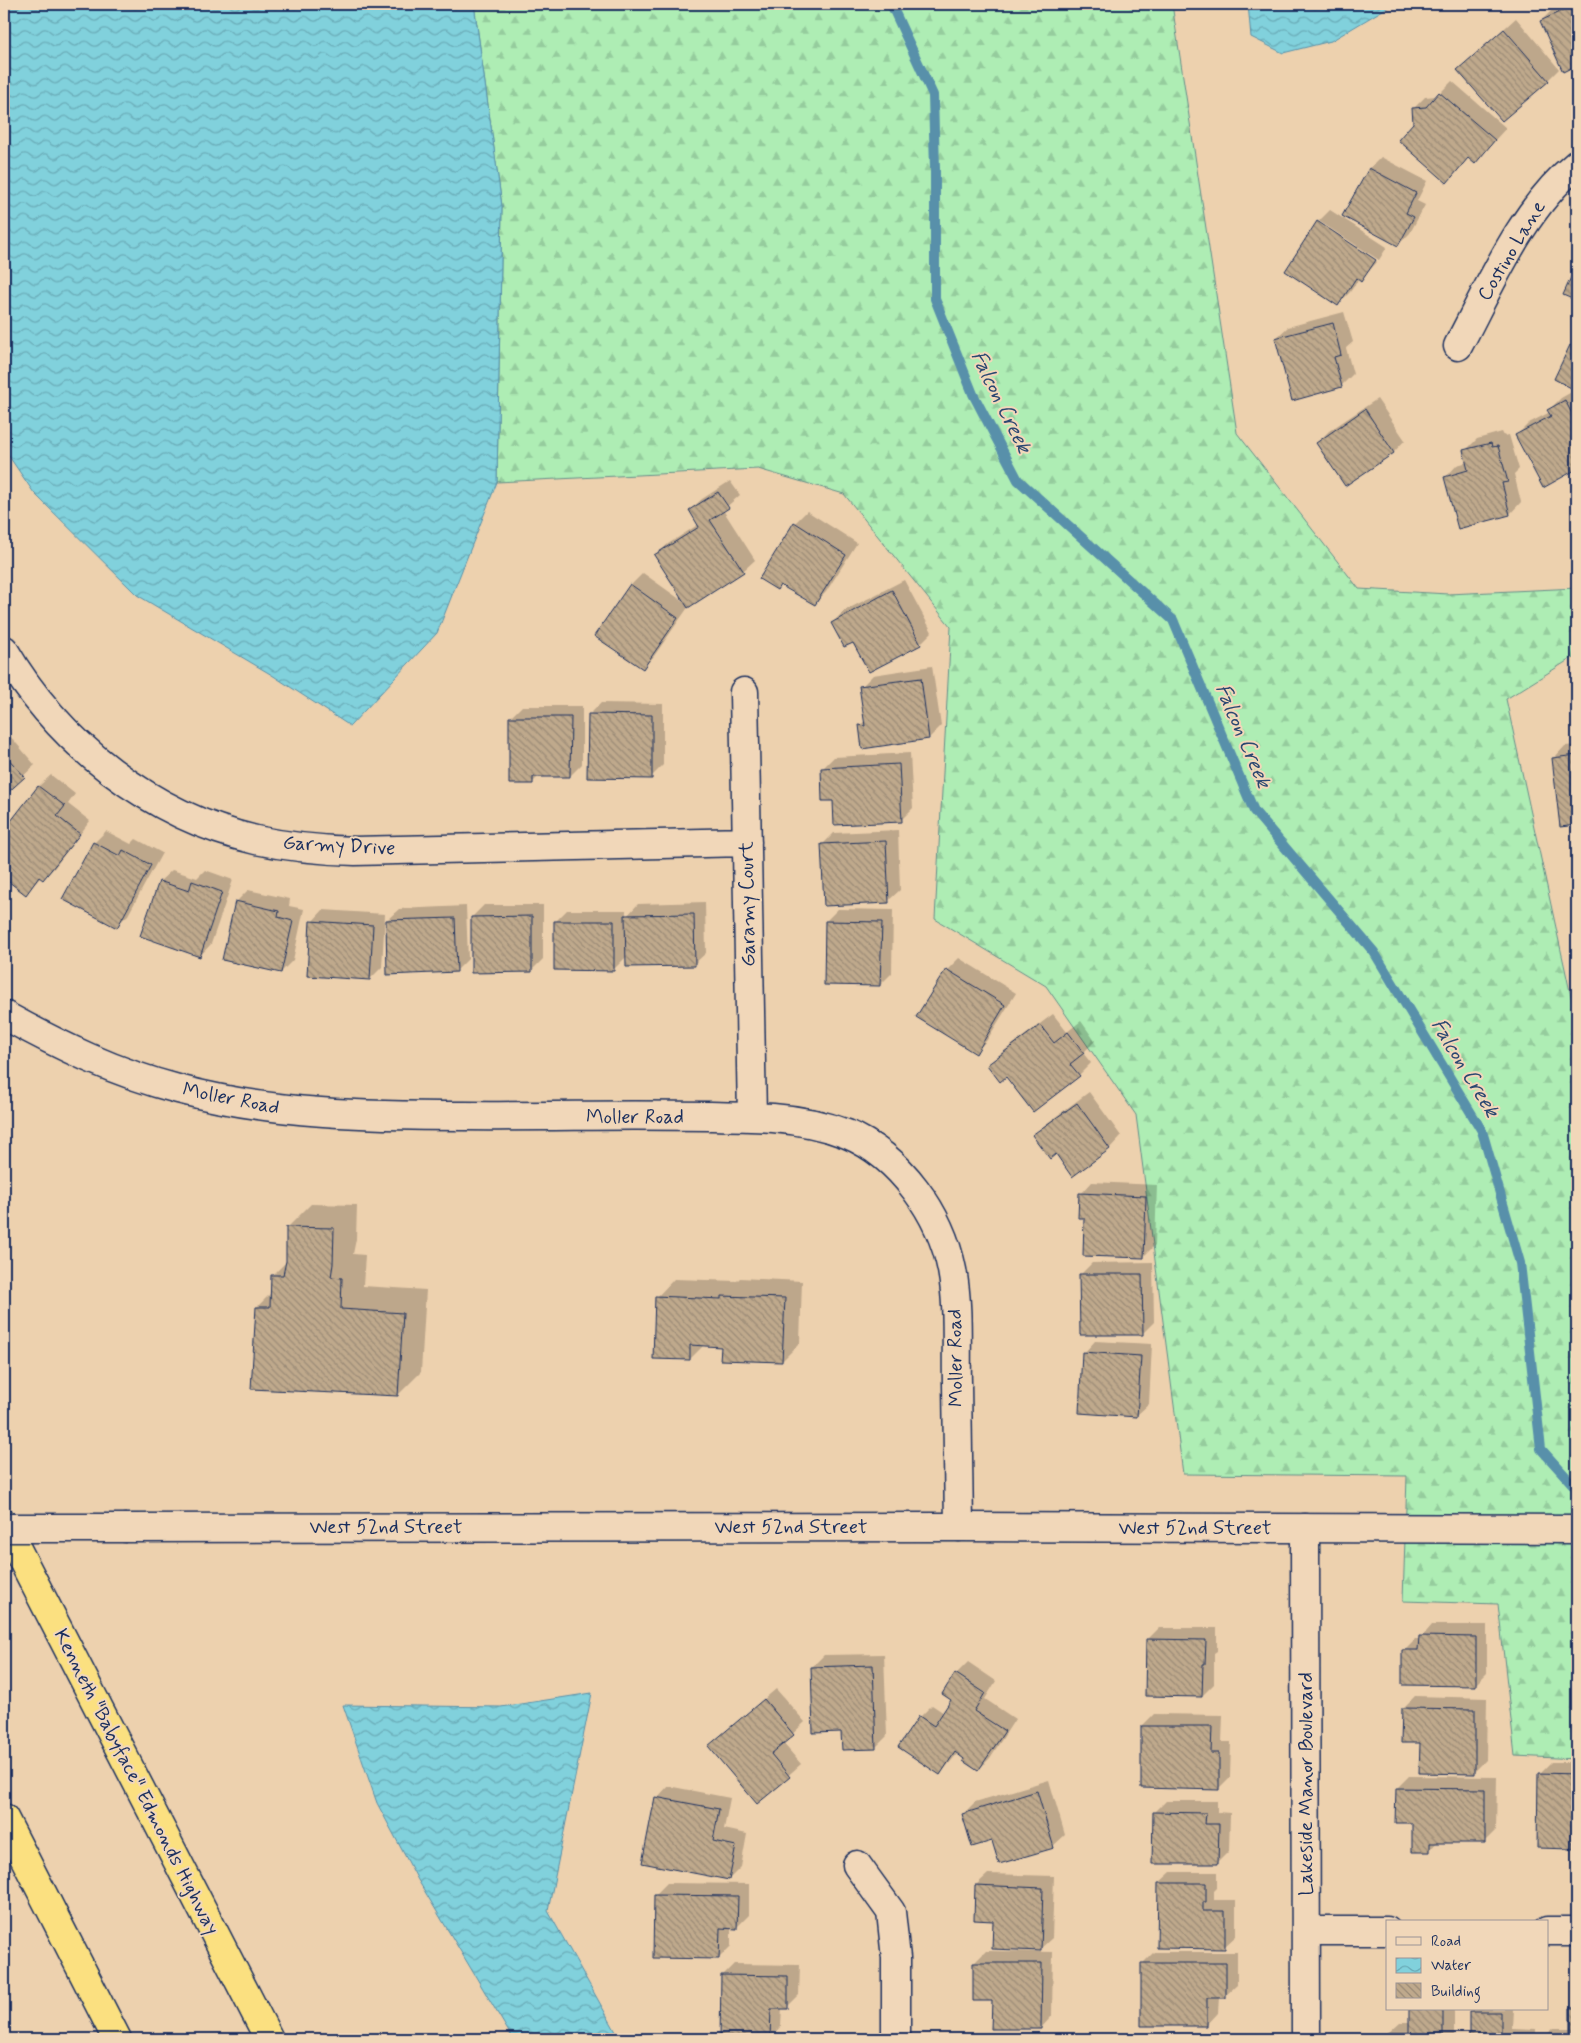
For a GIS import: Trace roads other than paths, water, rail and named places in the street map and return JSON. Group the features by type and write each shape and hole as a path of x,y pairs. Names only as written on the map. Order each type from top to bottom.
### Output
{"highway":[{"name":"Kenneth \"Babyface\" Edmonds Highway","path":"4,1524 269,2039"},
{"path":"4,1818 117,2039"}],"street":[{"name":"Costino Lane","path":"1458,346 1526,220 1546,194 1577,164"},
{"name":"Garmy Drive","path":"4,650 20,676 60,726 75,742 107,769 178,812 204,823 250,838 320,850 355,851 747,842"},
{"name":"Garamy Court","path":"744,692 752,1117"},
{"name":"Moller Road","path":"4,1015 64,1048 111,1068 176,1089 250,1104 339,1114 752,1117 790,1119 834,1129 861,1141 884,1157 903,1175 936,1222 950,1264 955,1295 959,1527"},
{"name":"West 52nd Street","path":"4,1528 959,1527 1577,1529"},
{"name":"Lakeside Manor Boulevard","path":"1305,1528 1306,2039"},
{"path":"857,1866 891,1912 896,1958 896,2039"},
{"path":"1306,1931 1386,1931"},
{"path":"1548,1931 1577,1931"}],"water":[{"path":"4,4 474,4 502,206 497,482 437,633 350,726 272,675 137,595 34,493 4,449"},
{"path":"1248,4 1393,4 1331,41 1283,53 1251,37"},
{"path":"592,1693 548,1911 620,2039 513,2039 418,1880 377,1803 343,1705 501,1707"}],"waterway":[{"name":"Falcon Creek","path":"891,4 933,95 935,299 973,394 1018,480 1173,620 1254,811 1374,952 1482,1131 1520,1263 1541,1449 1577,1489"}]}
